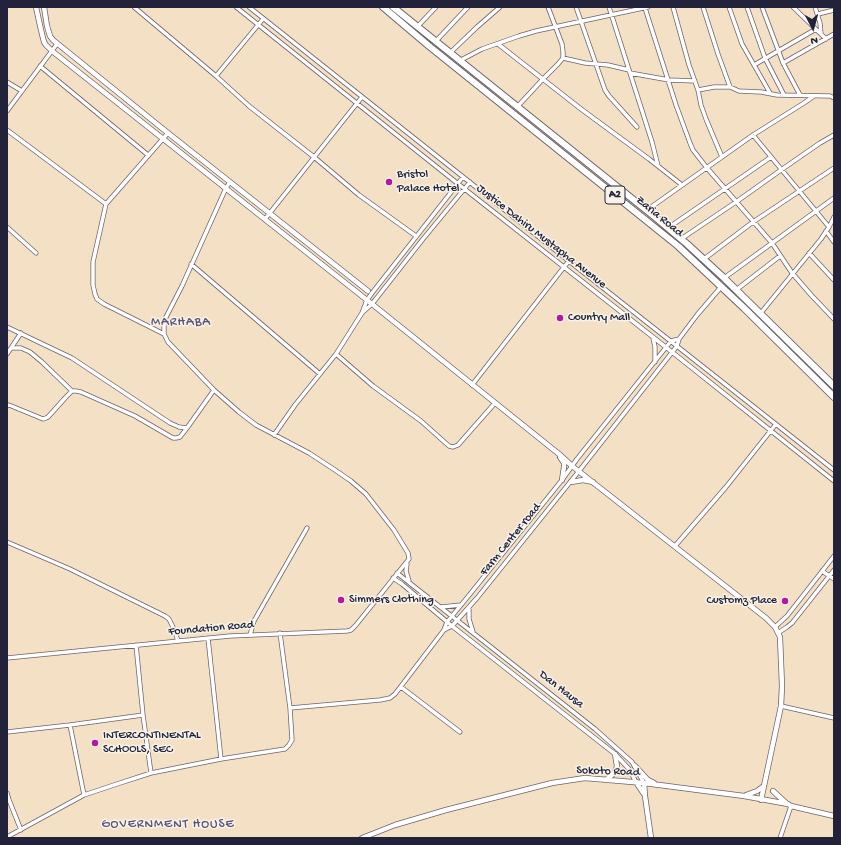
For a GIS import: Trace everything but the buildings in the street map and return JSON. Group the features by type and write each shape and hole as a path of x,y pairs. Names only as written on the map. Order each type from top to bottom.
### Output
{"highway":[{"name":"Zaria Road","path":"383,7 429,46 678,246 834,397"},
{"name":"Zaria Road","path":"393,7 461,60 681,239 724,278 834,386"}],"street":[{"path":"36,7 40,30 44,42 52,51 367,300 572,466 676,546 766,618 775,627 780,637 781,706 761,800"},
{"path":"44,7 50,36 57,44 368,291"},
{"path":"134,7 216,76 249,106 314,157 359,196 416,236"},
{"name":"Justice Dahiru Mustapha Avenue","path":"236,7 834,482"},
{"path":"249,7 834,470"},
{"path":"418,26 436,7"},
{"path":"436,41 468,7"},
{"path":"451,52 500,7"},
{"path":"518,106 563,58 562,44 548,7"},
{"path":"576,7 604,87 609,96 637,127"},
{"path":"609,7 652,142 658,166"},
{"path":"461,60 482,49 536,31 646,7 676,105 693,150 772,243 792,273 834,319"},
{"path":"673,7 698,90 701,105 722,157"},
{"path":"703,7 730,87"},
{"path":"729,7 742,44 770,93"},
{"path":"747,7 765,58 784,95"},
{"path":"762,7 783,63 800,95"},
{"path":"793,7 826,39"},
{"path":"815,7 818,14 822,35"},
{"path":"818,14 834,10"},
{"path":"216,76 263,18"},
{"path":"754,65 816,29"},
{"path":"783,63 834,34"},
{"path":"7,111 57,44"},
{"path":"498,44 682,185"},
{"path":"563,58 669,80 695,81"},
{"path":"40,66 148,155"},
{"path":"7,82 22,91"},
{"path":"698,90 714,87 730,87 739,91 784,95 830,96 834,98"},
{"path":"647,210 753,135 814,96"},
{"path":"265,219 362,97"},
{"path":"7,130 106,204"},
{"path":"164,334 104,304 97,299 92,285 93,262 106,204 168,133"},
{"path":"753,135 829,227"},
{"path":"681,239 820,143 834,135"},
{"path":"668,228 771,157"},
{"path":"704,259 753,222 834,168"},
{"path":"274,435 295,405 336,354 362,313 367,300 372,293 463,177"},
{"path":"230,182 166,317 164,334 168,342 214,390 238,412 256,425 309,453 351,481 366,494 394,530 408,553 409,558 406,571 409,582"},
{"path":"362,313 372,304 470,182"},
{"path":"724,278 834,198"},
{"path":"760,314 826,231 834,217"},
{"path":"7,227 36,253"},
{"path":"826,231 834,242"},
{"path":"809,253 834,280"},
{"path":"736,290 780,256"},
{"path":"472,385 569,261"},
{"path":"191,264 320,374"},
{"path":"677,346 679,339 721,287"},
{"path":"7,327 72,358 175,426 186,428"},
{"path":"7,354 21,333"},
{"path":"653,337 655,347 654,363"},
{"path":"290,708 380,700 390,698 395,694 444,630 447,622 562,480 671,341 679,339"},
{"name":"Farm Center road","path":"444,630 452,626 469,607 571,482 677,346"},
{"path":"11,348 21,348 30,352 72,392"},
{"path":"336,354 373,386 421,421 449,446 453,447 458,445 494,403"},
{"path":"828,380 834,376"},
{"path":"8,405 43,419 48,417 72,392 81,392 135,416 173,438 180,437 214,390"},
{"path":"676,546 726,487 776,424"},
{"path":"559,454 564,463 562,480"},
{"path":"571,482 583,480 594,482"},
{"path":"250,635 254,621 306,528"},
{"path":"7,542 70,569 165,616 169,619 178,641"},
{"path":"775,627 787,616 834,556"},
{"name":"Foundation Road","path":"7,658 208,638 280,633 339,632 351,630 397,573 407,563"},
{"path":"778,633 792,623 834,570"},
{"path":"822,572 834,579"},
{"name":"Dan Hausa","path":"397,573 595,729 632,762 644,783"},
{"name":"Dan Hausa","path":"393,578 615,754 629,769 636,782"},
{"path":"441,607 461,605"},
{"path":"469,607 468,614 473,633"},
{"path":"7,837 84,795 151,773 221,758 285,749 290,745 292,740 290,708 280,633"},
{"path":"208,638 221,758"},
{"path":"136,646 151,773"},
{"path":"401,687 460,732"},
{"path":"781,706 834,718"},
{"path":"7,732 143,715"},
{"path":"70,725 84,795"},
{"path":"607,780 616,770 617,766 615,754"},
{"path":"634,766 648,780 655,784"},
{"name":"Sokoto Road","path":"362,838 395,825 446,810 552,783 585,778 655,784 744,796 834,816"},
{"path":"636,782 644,796"},
{"path":"644,783 644,796 651,838"},
{"path":"744,796 757,791 764,786"},
{"path":"773,791 789,805 780,838"},
{"path":"7,793 21,830"}],"place":[{"name":"Bristol Palace Hotel","path":"389,182"},
{"name":"Country Mall","path":"560,318"},
{"name":"Simmers Clothing","path":"341,600"},
{"name":"Customz Place","path":"785,601"},
{"name":"INTERCONTINENTAL SCHOOLS, SEC","path":"95,743"}],"district":[{"name":"MARHABA","path":"181,323"},
{"name":"GOVERNMENT HOUSE","path":"168,825"}]}
